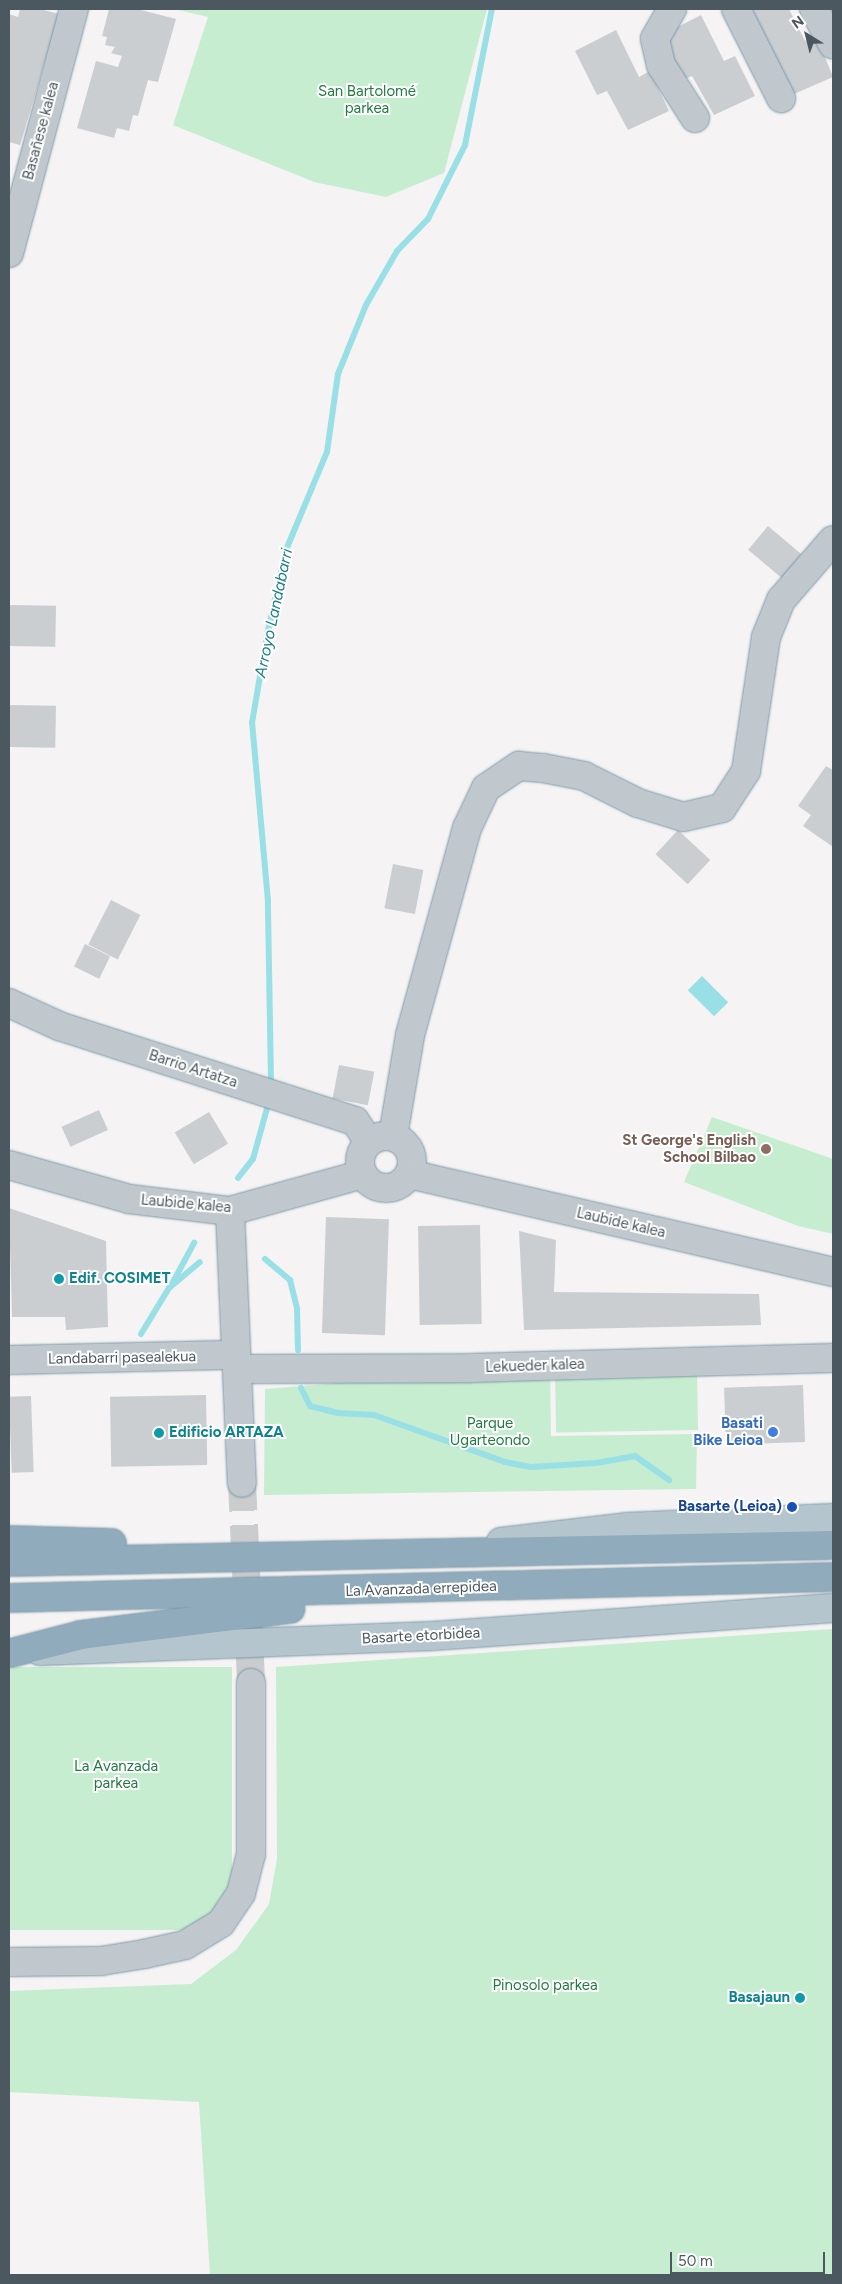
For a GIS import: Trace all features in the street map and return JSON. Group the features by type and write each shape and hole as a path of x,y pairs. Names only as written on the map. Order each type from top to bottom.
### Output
{"highway":[{"path":"9,1540 132,1544 281,1557"},
{"path":"9,1562 833,1545"},
{"name":"La Avanzada errepidea","path":"9,1598 833,1577"},
{"path":"10,1653 81,1635 162,1623 470,1587"}],"main road":[{"path":"387,1555 626,1527 833,1518"},
{"name":"Basarte etorbidea","path":"10,1653 432,1636 833,1608"}],"street":[{"name":"Basañese kalea","path":"9,253 19,178 74,9"},
{"path":"672,9 655,39 661,65 696,118"},
{"path":"736,9 781,98"},
{"path":"814,9 833,44"},
{"path":"381,1139 410,1151 409,1174 390,1187 375,1185 363,1174 360,1157 381,1139 467,828 486,788 519,766 543,768 584,776 638,802 683,817 722,808 746,771 766,637 773,618 781,600 833,540"},
{"name":"Barrio Artatza","path":"9,1003 58,1026 356,1120 381,1139"},
{"name":"Laubide kalea","path":"9,1165 129,1199 230,1211 363,1174"},
{"name":"Laubide kalea","path":"409,1174 833,1272"},
{"path":"230,1211 242,1483"},
{"name":"Lekueder kalea","path":"236,1362 471,1368 833,1358"},
{"name":"Landabarri pasealekua","path":"9,1360 236,1362"},
{"path":"9,1962 101,1961 144,1954 185,1945 221,1923 241,1893 251,1854 251,1683"}],"green space":[{"name":"San Bartolomé parkea","path":"174,9 487,9 444,173 386,197 314,182 173,125 208,17"},
{"name":"St George's English School Bilbao","path":"712,1117 833,1159 833,1234 798,1226 684,1182"},
{"name":"Parque Ugarteondo","path":"550,1366 551,1436 697,1434 696,1489 264,1495 265,1389"},
{"path":"697,1369 698,1430 556,1432 555,1371"},
{"name":"Pinosolo parkea","path":"833,1629 833,2275 210,2275 199,2102 9,2092 9,1991 191,1984 236,1950 269,1904 277,1859 276,1667"},
{"name":"La Avanzada parkea","path":"9,1667 232,1667 232,1930 9,1930"}],"water":[{"path":"702,976 728,1002 714,1016 688,990"}],"building":[{"path":"20,9 40,9 59,14 20,145 9,142 9,14 18,17"},
{"path":"109,9 137,9 176,19 158,82 148,80 138,116 133,115 129,131 117,128 114,138 77,128 96,61 118,67 122,56 111,53 115,47 105,45 107,37 102,36"},
{"path":"753,9 789,9 805,41 816,35 833,77 794,94 773,56 741,15"},
{"path":"701,15 724,61 735,56 755,96 714,115 692,76 683,80 660,36"},
{"path":"616,30 639,77 650,71 669,111 628,130 607,91 597,95 575,51"},
{"path":"768,526 802,555 783,579 748,550"},
{"path":"9,605 56,606 55,647 9,646"},
{"path":"9,705 56,706 55,748 9,747"},
{"path":"826,766 833,770 833,847 803,826 811,815 798,806"},
{"path":"678,830 710,860 688,884 655,854"},
{"path":"393,864 423,870 415,914 384,908"},
{"path":"111,900 140,915 118,960 88,945"},
{"path":"85,944 110,956 99,979 74,966"},
{"path":"339,1065 374,1072 368,1105 333,1098"},
{"path":"99,1110 108,1130 70,1147 62,1127"},
{"path":"209,1112 228,1144 194,1164 175,1133"},
{"name":"Edif. COSIMET","path":"9,1208 106,1241 108,1327 66,1330 65,1317 12,1317"},
{"path":"326,1217 389,1219 385,1335 322,1333"},
{"path":"480,1225 482,1324 420,1325 418,1226"},
{"path":"519,1231 556,1240 554,1292 759,1294 761,1325 524,1330"},
{"path":"803,1385 805,1442 726,1445 724,1388"},
{"name":"Edificio ARTAZA","path":"206,1395 207,1465 111,1467 110,1397"},
{"path":"31,1396 34,1472 12,1473 9,1397"}],"waterway":[{"name":"Arroyo Landabarri","path":"271,1081 268,901 252,723 267,635 286,550 327,452 338,374 366,305 397,251 428,219 465,145 492,9"},
{"name":"Arroyo Landabarri","path":"238,1178 253,1159 268,1105"},
{"name":"Arroyo Landabarri","path":"172,1284 194,1243"},
{"path":"265,1259 290,1280 297,1309 298,1350"},
{"path":"141,1334 169,1288 200,1262"},
{"path":"301,1388 310,1406 338,1413 374,1415 505,1462 531,1467 596,1463 635,1456 669,1480"}],"tunnel":[{"path":"242,1483 251,1683"}],"place":[{"name":"St George's English School Bilbao","path":"766,1149"},
{"name":"Edif. COSIMET","path":"59,1279"},
{"name":"Basati Bike Leioa","path":"773,1432"},
{"name":"Edificio ARTAZA","path":"159,1433"},
{"name":"Basarte (Leioa)","path":"792,1507"},
{"name":"Basajaun","path":"800,1998"}]}
